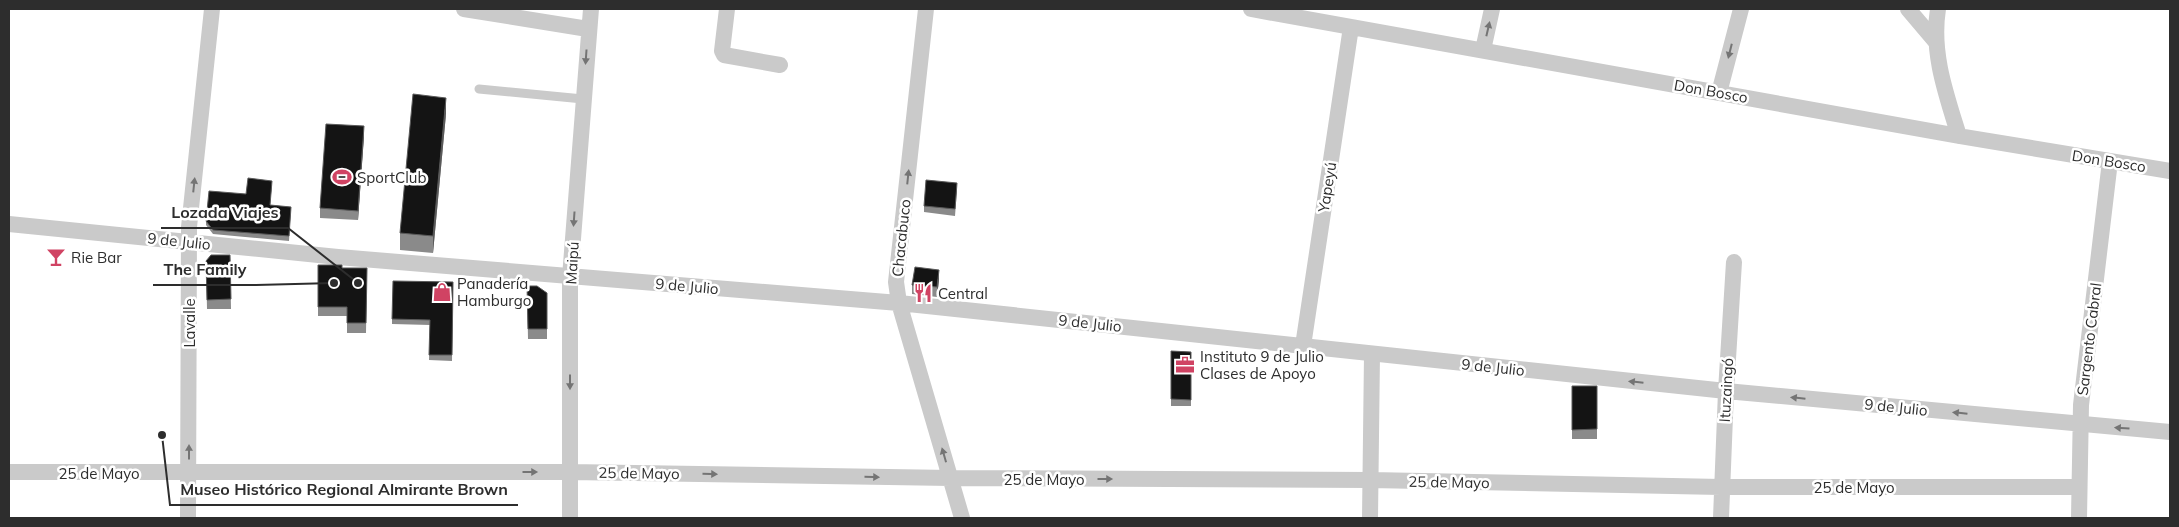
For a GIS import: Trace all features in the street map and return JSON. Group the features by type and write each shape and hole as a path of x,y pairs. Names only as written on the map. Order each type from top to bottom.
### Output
{"street":[{"name":"Lavalle","path":"188,518 189,241 212,9"},
{"path":"464,9 588,29"},
{"name":"Maipú","path":"570,518 570,277 582,98 591,9"},
{"path":"727,9 722,51 724,55 780,66"},
{"name":"Chacabuco","path":"926,9 896,282 899,303 962,518"},
{"name":"Don Bosco","path":"1251,9 1959,136 2170,171"},
{"path":"1483,50 1492,9"},
{"path":"1719,93 1741,9"},
{"path":"1908,9 1936,42"},
{"path":"1938,9 1936,42 1939,67 1959,136"},
{"name":"Yapeyú","path":"1303,346 1351,27"},
{"name":"Sargento Cabral","path":"2079,518 2080,425 2110,161"},
{"name":"9 de Julio","path":"9,224 338,257 899,303 1726,391 2170,432"},
{"name":"Ituzaingó","path":"1720,518 1734,262"},
{"path":"1370,518 1372,354"},
{"name":"25 de Mayo","path":"9,472 570,472 951,478 1370,480 1721,487 2079,487"}],"lane":[{"path":"479,89 582,98"}],"building":[{"path":"413,94 446,98 433,236 400,233"},
{"name":"SportClub","path":"326,124 364,126 358,211 320,208"},
{"path":"248,178 272,181 270,205 291,207 289,236 213,230 206,221 209,191 246,194"},
{"path":"926,180 957,183 955,209 924,206"},
{"path":"211,255 230,255 231,299 207,300 206,261"},
{"path":"318,265 342,265 342,268 367,268 366,323 347,323 347,307 318,307"},
{"path":"915,267 939,270 937,287 912,285"},
{"path":"393,281 453,282 452,355 429,355 430,320 392,319"},
{"path":"527,286 537,286 547,293 547,329 528,329"},
{"path":"1171,351 1191,352 1191,400 1171,399"},
{"path":"1572,386 1597,386 1597,429 1572,430"}],"place":[{"name":"SportClub","path":"342,177"},
{"name":"Rie Bar","path":"56,257"},
{"name":"The Family","path":"334,283"},
{"name":"Lozada Viajes","path":"358,283"},
{"name":"Panadería Hamburgo","path":"442,292"},
{"name":"Central","path":"923,293"},
{"name":"Instituto 9 de Julio Clases de Apoyo","path":"1185,365"},
{"name":"Museo Histórico Regional Almirante Brown","path":"162,435"}]}
